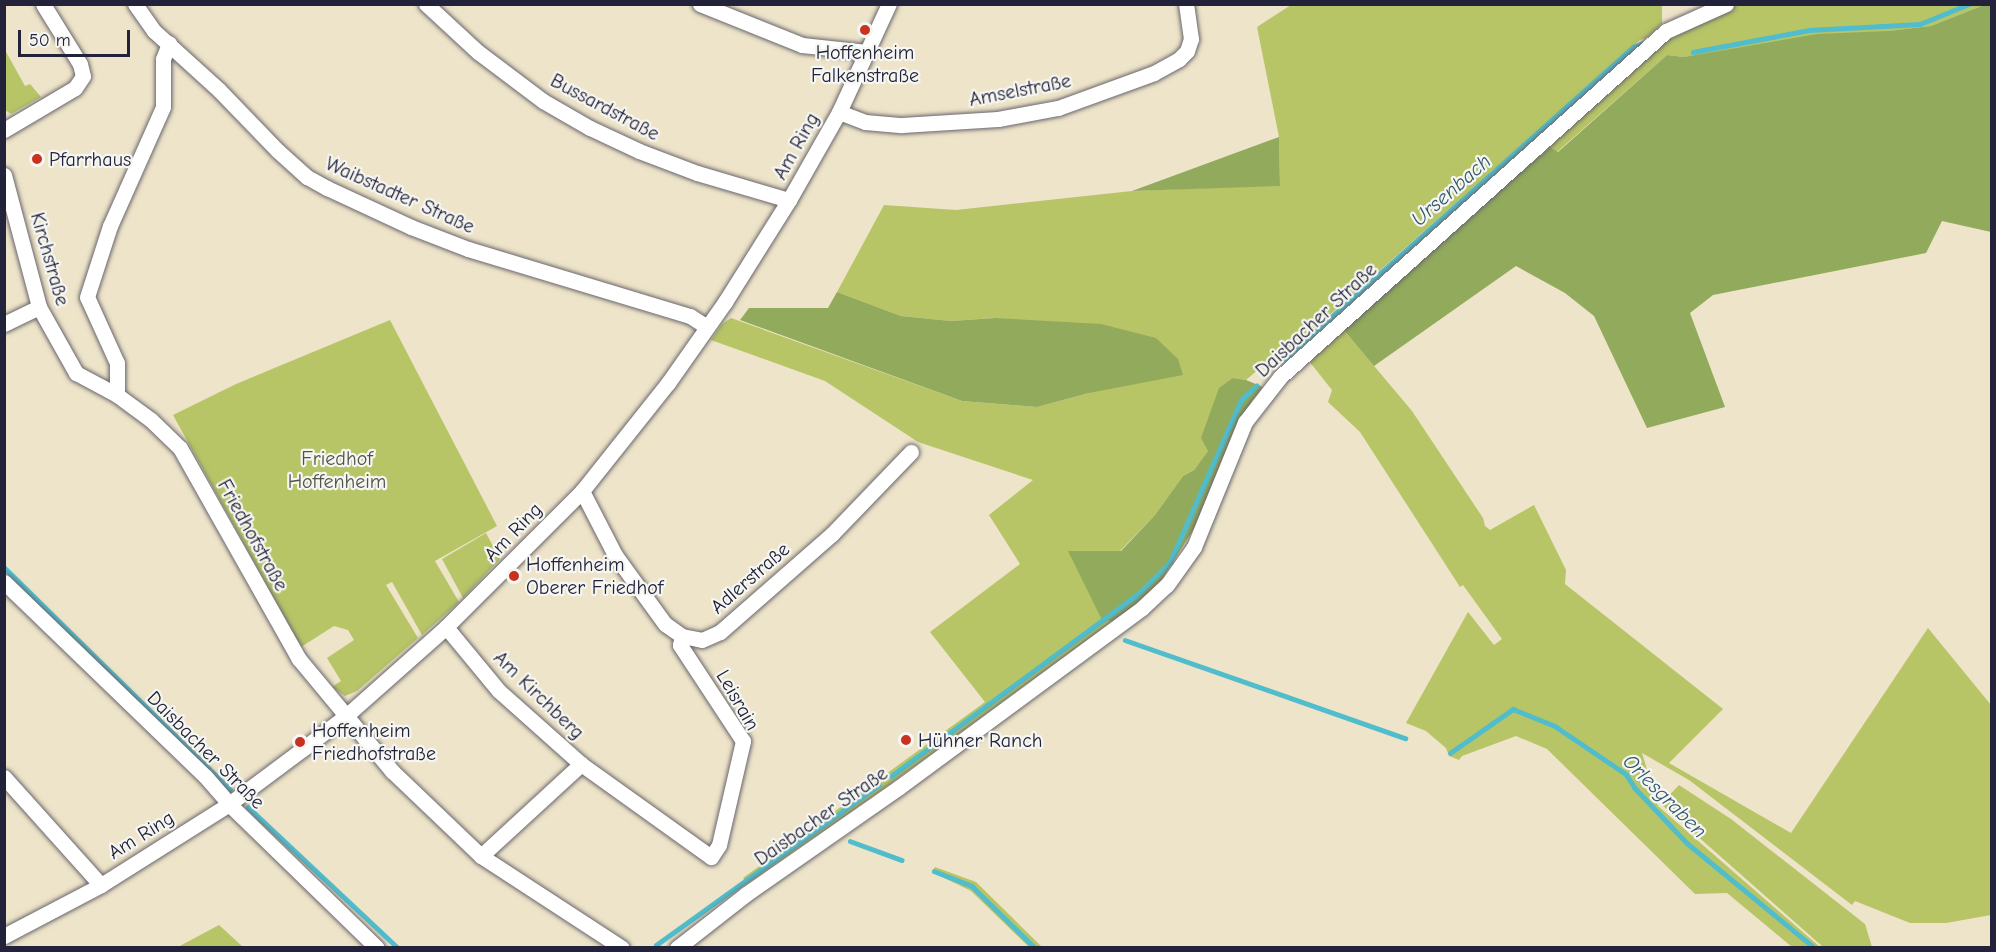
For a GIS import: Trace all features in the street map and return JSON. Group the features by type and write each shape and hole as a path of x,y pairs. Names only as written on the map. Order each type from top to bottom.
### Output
{"street":[{"path":"4,130 75,88 83,76 80,64 43,4"},
{"name":"Waibstadter Straße","path":"135,4 154,31 307,177 411,227 468,249 690,316 707,327"},
{"name":"Bussardstraße","path":"426,4 450,29 543,101 590,128 639,152 697,173 789,200"},
{"path":"700,4 802,45 867,52"},
{"name":"Am Ring","path":"4,936 100,885 229,804 347,715 446,627 582,491 668,383 789,200 839,112 889,4"},
{"name":"Amselstraße","path":"839,112 866,122 902,125 998,119 1058,108 1154,73 1179,59 1187,51 1191,39 1186,4"},
{"name":"Daisbacher Straße","path":"677,948 746,894 898,788 1142,608 1167,585 1194,547 1245,422 1280,377 1666,31 1726,4"},
{"path":"117,395 117,363 87,297 111,226 163,107 163,59 169,43"},
{"name":"Kirchstraße","path":"4,175 39,307 76,373 117,395"},
{"path":"4,324 39,307"},
{"name":"Friedhofstraße","path":"117,395 151,420 180,448 298,659 392,771 481,856 622,948"},
{"name":"Adlerstraße","path":"682,636 702,640 720,632 832,534 911,452"},
{"path":"582,491 615,555 664,624 682,636"},
{"name":"Daisbacher Straße","path":"4,582 206,776 229,804 377,948"},
{"name":"Am Kirchberg","path":"446,627 500,691 581,764 711,857"},
{"name":"Leisrain","path":"682,636 680,645 743,741 719,845 711,857"},
{"name":"Am Kirchberg","path":"481,856 581,764"},
{"path":"4,777 100,885"}],"green space":[{"path":"1291,5 1662,5 1662,24 1646,38 1640,40 1283,356 1279,352 1246,380 1233,378 1208,451 1194,470 1183,476 1155,515 1120,551 1113,621 872,797 748,883 743,878 985,702 930,632 1020,564 989,515 1033,480 918,442 825,381 711,340 722,324 731,318 962,401 1037,407 1089,393 995,318 951,321 901,316 837,292 884,205 956,210 1132,191 1280,185 1279,137 1257,27"},
{"path":"1738,5 1984,5 1931,26 1684,57 1667,55 1557,152 1550,147 1548,144 1651,51 1693,21"},
{"path":"1984,5 1991,5 1991,232 1942,221 1926,253 1713,295 1690,313 1725,407 1647,428 1594,316 1565,293 1516,266 1374,366 1343,329 1423,256 1550,147 1558,152 1667,55 1684,57 1817,34 1889,31 1931,26"},
{"path":"5,50 25,86 30,84 41,97 11,114 5,110"},
{"path":"1279,137 1280,186 1132,191"},
{"path":"837,292 901,316 951,321 995,318 1101,324 1156,338 1178,359 1183,375 1089,393 1037,407 962,401 740,320 749,308 828,308"},
{"name":"Friedhof Hoffenheim","path":"390,320 497,526 435,561 459,602 422,635 392,582 386,585 418,638 357,691 345,696 332,687 341,681 327,658 354,640 348,630 334,626 301,647 173,415 236,384"},
{"path":"1343,329 1412,411 1483,518 1485,526 1490,530 1534,505 1566,570 1565,584 1723,709 1669,763 1791,833 1928,628 1991,705 1991,915 1946,923 1910,923 1855,901 1852,905 1689,780 1642,753 1658,806 1820,947 1792,947 1727,893 1695,894 1547,749 1516,736 1462,756 1459,760 1449,756 1446,748 1426,731 1406,723 1468,612 1494,645 1502,639 1463,585 1460,587 1360,432 1328,402 1332,390 1309,361"},
{"path":"1233,378 1246,380 1263,387 1251,402 1203,514 1159,584 1113,621 1102,620 1068,551 1121,551 1155,515 1183,476 1194,470 1208,451 1201,438 1219,388"},
{"path":"486,533 500,559 463,598 442,559"},
{"path":"1679,785 1731,819 1865,924 1872,947 1823,947 1661,804"},
{"path":"935,867 976,882 1042,947 1029,947 971,891 932,872"},
{"path":"219,925 243,947 178,947"}],"waterway":[{"name":"Ursenbach","path":"1693,52 1809,30 1920,24 1969,4"},
{"name":"Ursenbach","path":"1282,361 1633,47 1641,44"},
{"path":"891,776 1139,593 1170,562 1241,400 1256,386"},
{"path":"4,567 230,789"},
{"name":"Orlesgraben","path":"1125,640 1405,738"},
{"name":"Orlesgraben","path":"1450,753 1513,709 1555,726 1626,774 1635,788 1687,843 1815,948"},
{"path":"656,945 879,785"},
{"path":"248,807 398,948"},
{"path":"850,841 902,860"},
{"path":"934,871 972,886 1035,948"}],"place":[{"name":"Hoffenheim Falkenstraße","path":"865,30"},
{"name":"Pfarrhaus","path":"37,159"},
{"name":"Hoffenheim Oberer Friedhof","path":"514,576"},
{"name":"Hühner Ranch","path":"906,740"},
{"name":"Hoffenheim Friedhofstraße","path":"300,742"}]}
